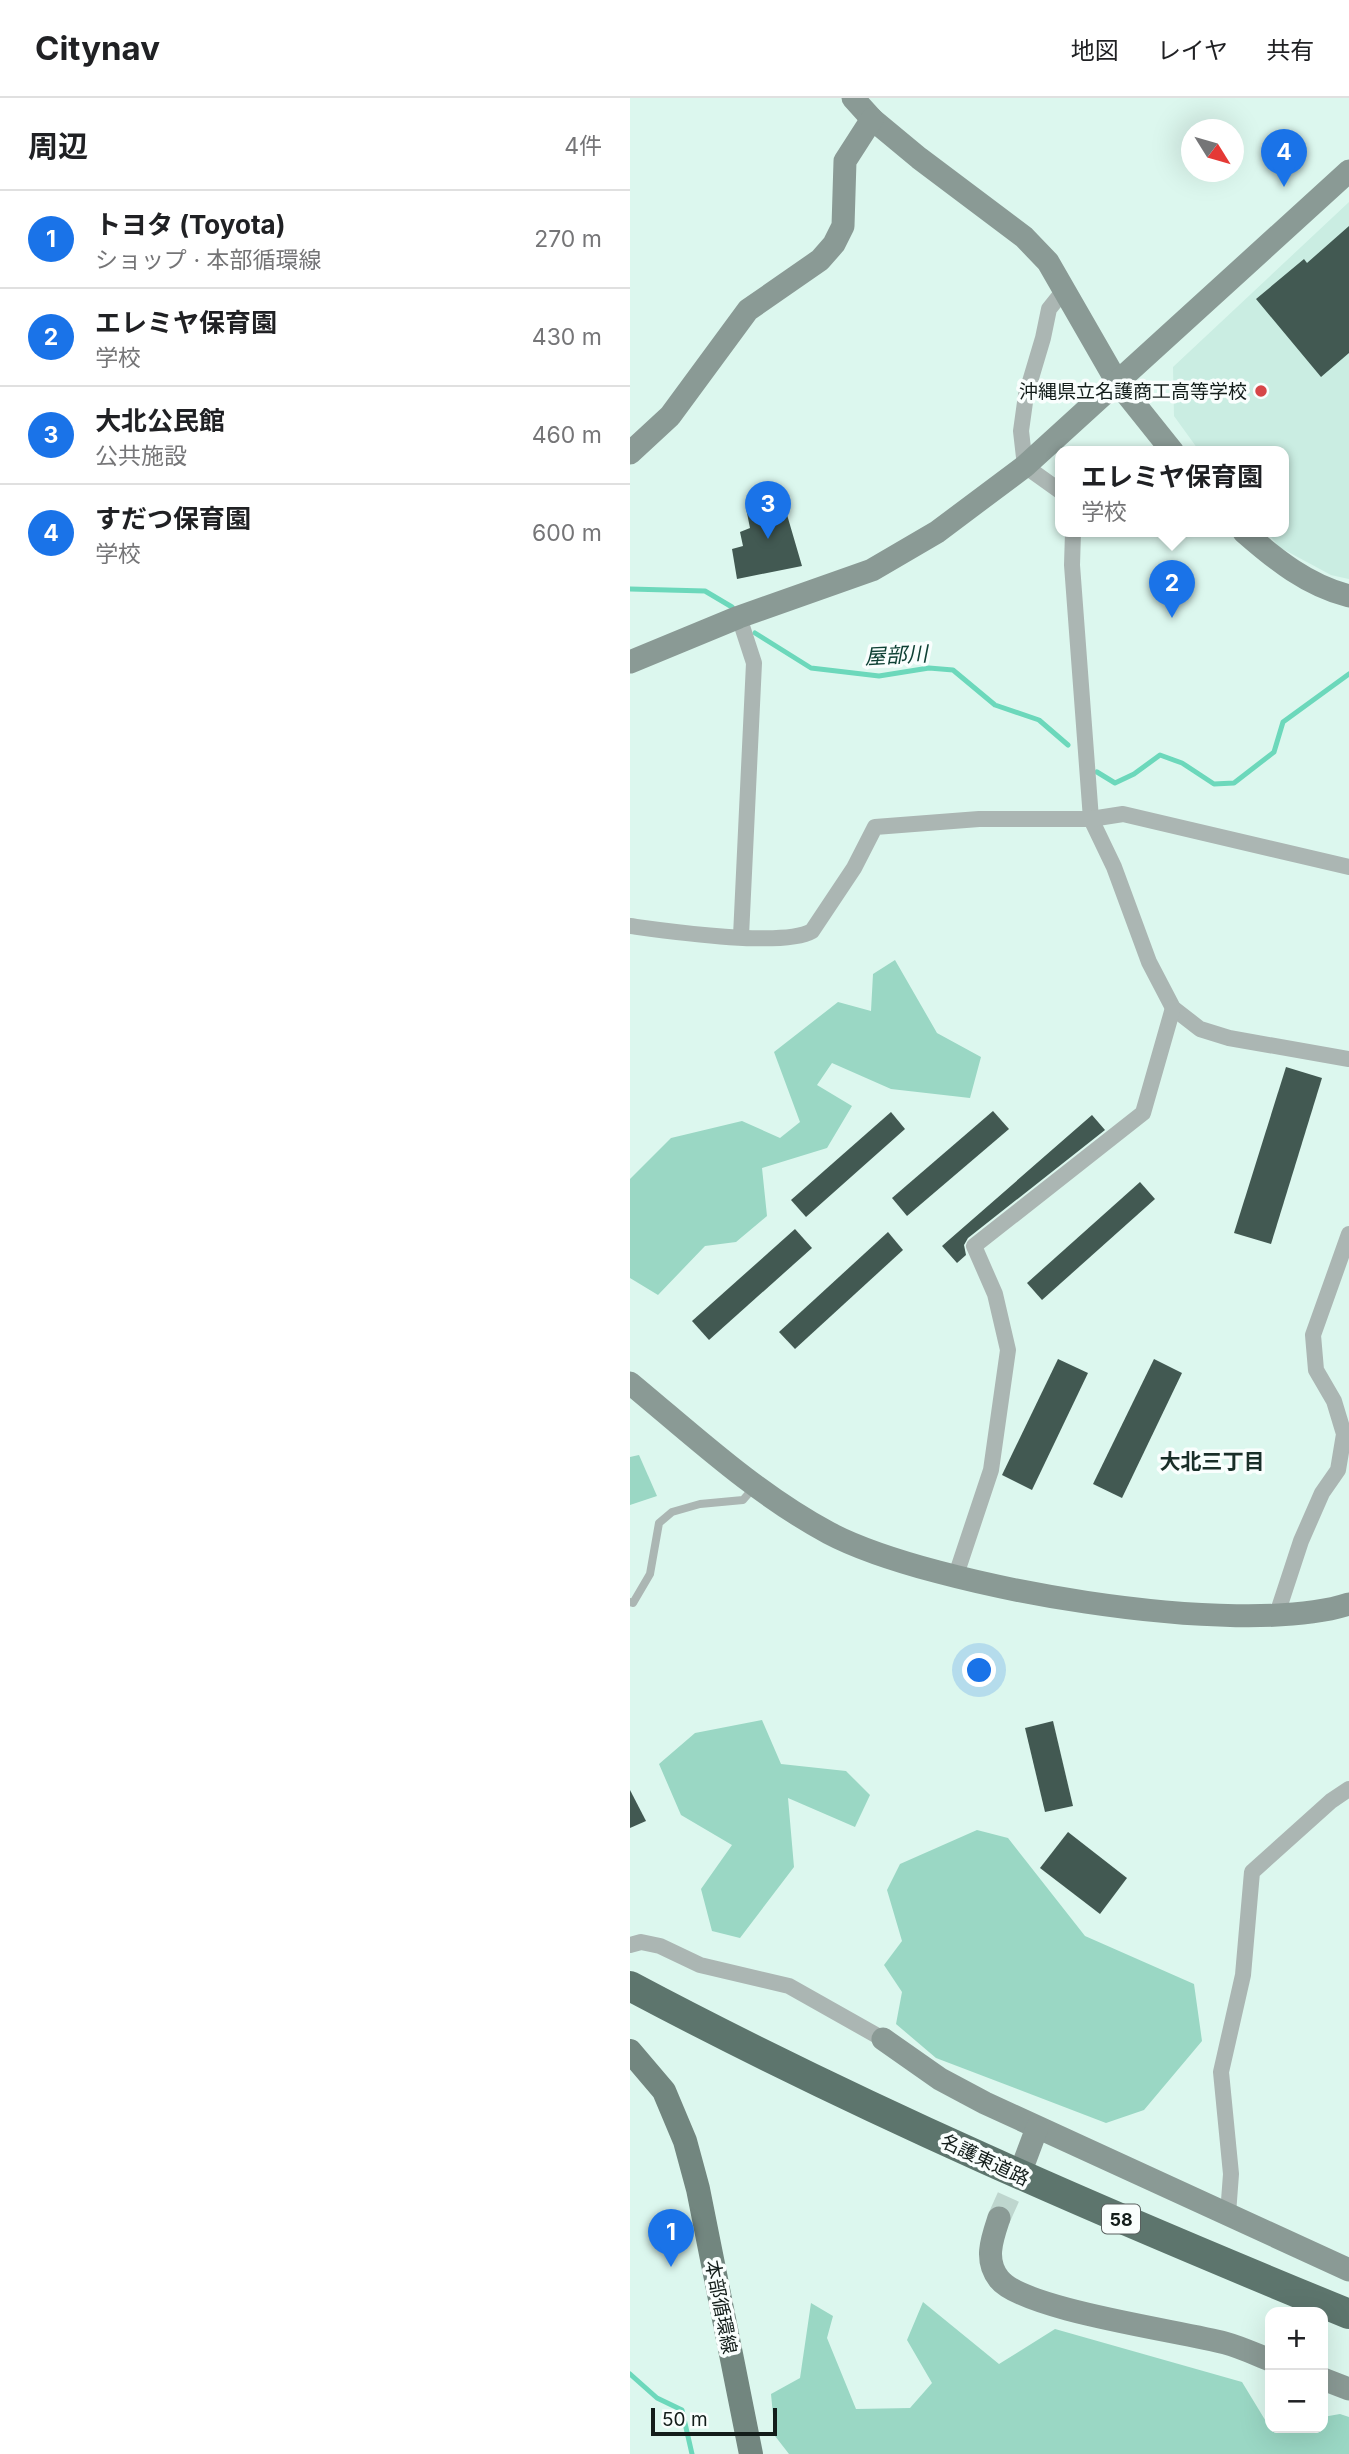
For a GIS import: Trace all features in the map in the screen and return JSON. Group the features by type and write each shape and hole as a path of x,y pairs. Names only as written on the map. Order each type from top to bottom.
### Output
{"highway":[{"name":"名護東道路","path":"630,1986 816,2079 1047,2188 1349,2314"}],"main road":[{"name":"本部循環線","path":"630,2051 664,2091 685,2141 698,2189 751,2454"}],"street":[{"path":"853,98 919,158 1024,237 1048,262 1117,382 1167,446"},
{"path":"630,453 670,416 748,310 820,260 834,244 843,226 845,161 872,118"},
{"path":"630,662 739,617 872,570 937,532 1025,466 1349,171"},
{"path":"1055,487 1025,466 1021,431 1026,395 1044,338 1049,309 1065,289"},
{"path":"1073,537 1072,565 1091,819 1114,867 1149,962 1173,1008 1200,1029 1229,1038 1349,1059"},
{"path":"1250,537 1283,566 1322,588 1349,596"},
{"path":"739,617 754,663 741,936"},
{"path":"630,926 741,936 802,937 812,931 854,868 875,827 979,819 1091,819 1123,814 1349,867"},
{"path":"955,1578 991,1470 1008,1350 995,1294 974,1246 1143,1113 1173,1008"},
{"path":"1277,1614 1301,1541 1322,1493 1338,1470 1344,1434 1334,1401 1316,1370 1313,1335 1349,1234"},
{"path":"630,1383 755,1486 831,1534 872,1552 955,1578 1110,1604 1225,1616 1348,1607"},
{"path":"1228,2214 1231,2174 1221,2072 1243,1975 1252,1872 1331,1801 1349,1789"},
{"path":"630,1945 641,1942 660,1946 700,1965 789,1986 883,2039 940,2079 1037,2128 1349,2270"},
{"path":"1025,2160 1037,2128"},
{"path":"999,2218 990,2245 991,2263 999,2279 1012,2291 1084,2312 1226,2344 1265,2358"},
{"path":"1328,2381 1349,2389"}],"lane":[{"path":"630,1602 633,1603 650,1573 659,1523 672,1512 700,1504 743,1500 755,1486"}],"shaded area":[{"name":"沖縄県立名護商工高等学校","path":"1349,202 1349,579 1331,575 1279,547 1271,537 1289,537 1289,446 1196,446 1174,416 1173,367"}],"green space":[{"path":"895,960 937,1033 981,1057 970,1098 891,1089 832,1063 817,1085 852,1106 827,1148 762,1168 767,1216 736,1242 705,1246 658,1295 630,1278 630,1179 671,1138 742,1121 780,1138 800,1122 774,1052 838,1002 871,1011 873,974"},
{"path":"639,1455 657,1496 630,1505 630,1457"},
{"path":"762,1720 781,1764 846,1771 870,1795 855,1827 788,1798 794,1867 740,1938 712,1931 701,1889 732,1845 681,1815 659,1764 695,1733"},
{"path":"977,1830 1008,1838 1085,1936 1194,1984 1202,2041 1144,2110 1106,2123 936,2058 896,2024 902,1992 884,1965 902,1941 887,1890 900,1864"},
{"path":"923,2302 999,2364 1055,2329 1242,2382 1265,2420 1265,2433 1328,2433 1328,2416 1340,2414 1349,2417 1349,2454 789,2454 775,2436 771,2394 800,2378 811,2303 833,2316 827,2338 856,2409 910,2408 932,2383 907,2340"}],"building":[{"path":"1349,226 1349,353 1321,377 1256,299 1304,259 1307,263"},
{"path":"783,501 802,566 737,579 732,549 743,546 740,532 750,528 746,508"},
{"path":"1286,1067 1322,1078 1271,1244 1234,1233"},
{"path":"993,1111 1009,1129 907,1216 892,1198"},
{"path":"891,1112 905,1129 806,1217 791,1200"},
{"path":"1092,1115 1105,1130 968,1238 964,1245 966,1255 957,1263 942,1246"},
{"path":"1140,1182 1155,1199 1042,1300 1027,1283"},
{"path":"795,1229 812,1248 709,1340 692,1321"},
{"path":"888,1232 903,1250 795,1349 779,1332"},
{"path":"1058,1359 1088,1373 1032,1490 1002,1475"},
{"path":"1154,1359 1182,1373 1122,1498 1093,1484"},
{"path":"1053,1721 1073,1806 1045,1812 1025,1728"},
{"path":"630,1790 646,1821 630,1828"},
{"path":"1068,1832 1127,1878 1100,1914 1040,1868"}],"waterway":[{"name":"屋部川","path":"630,589 705,591 732,607"},
{"name":"屋部川","path":"755,633 811,668 879,676 929,668 953,670 995,705 1039,720 1068,745"},
{"name":"屋部川","path":"1097,772 1115,783 1134,774 1160,755 1182,763 1214,784 1234,783 1274,752 1283,722 1349,674"},
{"path":"630,2374 657,2398 682,2410 692,2454"}],"tunnel":[{"path":"999,2218 1025,2160"}],"place":[{"name":"すだつ保育園","path":"1284,187"},
{"name":"沖縄県立名護商工高等学校","path":"1261,391"},
{"name":"大北公民館","path":"768,539"},
{"name":"エレミヤ保育園","path":"1172,618"},
{"name":"トヨタ (Toyota)","path":"671,2267"}],"district":[{"name":"大北三丁目","path":"1212,1461"}]}
